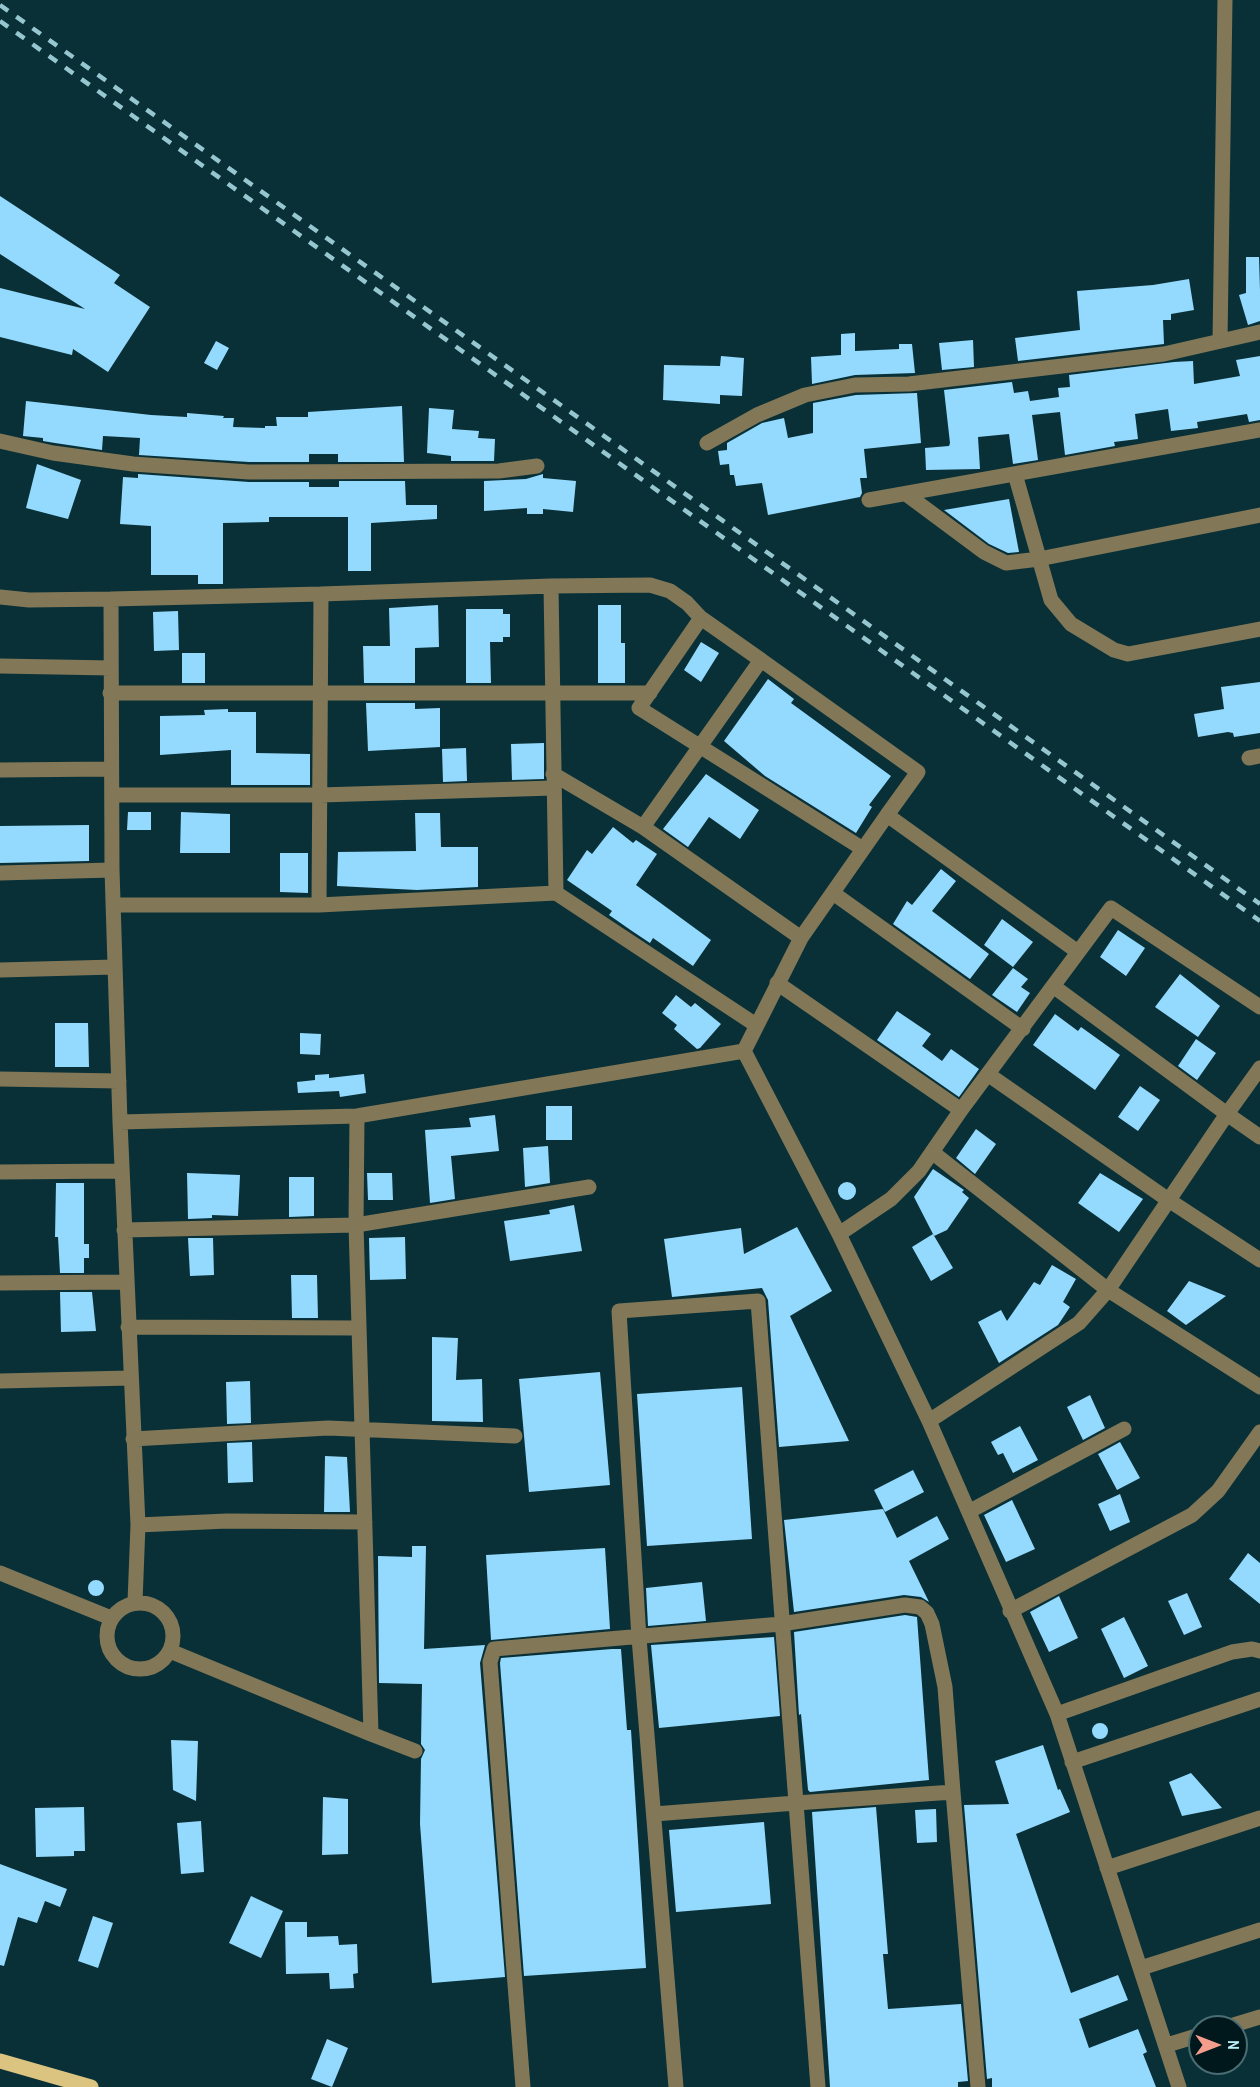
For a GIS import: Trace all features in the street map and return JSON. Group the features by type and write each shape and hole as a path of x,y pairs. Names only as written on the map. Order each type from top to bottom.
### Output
{"main road":[{"path":"0,2061 91,2087"}],"street":[{"path":"1220,341 1226,0"},
{"path":"707,443 757,415 805,395 855,385 909,384 1164,354 1260,332"},
{"path":"869,500 1260,430"},
{"path":"0,441 53,453 134,464 249,472 499,471 537,466"},
{"path":"1015,474 1051,600 1071,624 1114,650 1128,654 1143,653 1260,629"},
{"path":"906,494 998,561 1006,563 1039,559 1260,515"},
{"path":"0,597 30,600 111,599 650,585 670,591 687,603 701,618 918,772 801,938 744,1051"},
{"path":"551,586 556,893"},
{"path":"319,905 321,594"},
{"path":"111,599 112,870 126,1282 138,1525 135,1602"},
{"path":"701,618 639,708 863,849"},
{"path":"643,827 761,660"},
{"path":"0,666 111,668"},
{"path":"110,693 552,691 650,693"},
{"path":"0,770 111,768"},
{"path":"112,795 320,795 554,781 643,827 801,938"},
{"path":"887,815 1078,952"},
{"path":"0,873 112,870"},
{"path":"833,892 1023,1029"},
{"path":"114,905 319,905 556,893 756,1026"},
{"path":"839,1234 891,1199 919,1171 961,1110 1111,908 1260,1007"},
{"path":"0,970 115,967"},
{"path":"777,983 961,1110"},
{"path":"1053,986 1260,1137"},
{"path":"120,1122 357,1116 744,1051"},
{"path":"744,1051 839,1234 929,1420 970,1511 1010,1611 1057,1714 1179,2087"},
{"path":"929,1420 1079,1323 1108,1290 1167,1199 1260,1068"},
{"path":"989,1075 1167,1199 1260,1260"},
{"path":"0,1079 119,1081"},
{"path":"357,1116 358,1328 371,1734"},
{"path":"933,1152 1108,1290 1260,1387"},
{"path":"0,1172 122,1171"},
{"path":"124,1230 356,1225 589,1187"},
{"path":"0,1283 126,1282"},
{"path":"676,2087 639,1638 619,1311 758,1301 818,2087"},
{"path":"128,1327 358,1328"},
{"path":"0,1381 130,1378"},
{"path":"133,1439 361,1428 515,1436"},
{"path":"970,1511 1124,1430"},
{"path":"1010,1611 1192,1515 1218,1491 1260,1432"},
{"path":"138,1525 227,1521 365,1522"},
{"path":"0,1573 111,1618"},
{"path":"135,1602 153,1605 168,1617 173,1634 170,1651 158,1664 147,1669 126,1666 111,1654 107,1645 106,1636 111,1618 117,1610 135,1602"},
{"path":"523,2087 491,1656 499,1647 639,1638 781,1624 905,1605 920,1607 927,1613 945,1687 978,2087"},
{"path":"1057,1714 1232,1652 1252,1649 1260,1651"},
{"path":"170,1651 416,1751"},
{"path":"1072,1762 1260,1699"},
{"path":"654,1814 953,1792"},
{"path":"1107,1868 1260,1818"},
{"path":"1140,1968 1260,1930"},
{"path":"1167,2045 1188,2039"}],"building":[{"path":"0,196 120,275 114,283 150,307 108,372 73,349 72,355 0,337 0,288 85,309 0,254"},
{"path":"1246,257 1259,257 1260,290 1260,321 1248,325 1239,295 1246,293"},
{"path":"1189,279 1194,310 1171,314 1171,320 1163,320 1164,344 1018,361 1015,338 1080,330 1077,291 1153,285"},
{"path":"855,333 855,351 899,349 899,344 912,344 915,373 855,375 812,384 811,357 841,355 841,334"},
{"path":"973,340 974,367 942,370 939,343"},
{"path":"216,341 229,348 217,370 204,363"},
{"path":"721,356 744,358 742,396 720,395 720,404 663,400 664,365 720,366"},
{"path":"1260,356 1260,420 1249,422 1247,414 1197,422 1198,428 1171,431 1168,409 1135,414 1138,439 1114,442 1115,446 1065,455 1060,412 1032,415 1038,460 1013,464 1009,434 978,437 980,469 926,470 925,448 949,446 950,443 944,390 1012,382 1014,393 1028,391 1030,401 1059,397 1058,388 1070,387 1069,375 1193,361 1194,384 1240,376 1236,360"},
{"path":"917,393 921,443 864,449 867,478 860,478 862,493 860,497 768,515 762,483 736,486 734,475 730,475 729,464 720,465 718,451 727,450 727,443 762,423 784,418 788,438 813,433 813,403 856,395"},
{"path":"26,401 151,415 187,417 187,413 224,416 223,418 234,418 233,427 265,428 265,426 277,426 276,417 308,417 308,412 402,406 404,462 338,462 338,454 309,454 309,462 249,462 139,455 140,438 103,436 102,450 55,443 43,441 43,438 23,436"},
{"path":"429,408 454,410 452,429 479,431 478,438 495,439 494,461 451,461 451,456 427,453"},
{"path":"37,464 81,480 68,519 26,508"},
{"path":"138,474 249,482 309,482 309,487 339,487 339,481 405,481 406,505 437,505 437,519 371,523 371,571 348,571 348,517 269,517 269,522 223,523 223,584 198,584 198,575 151,575 151,526 120,524 123,477 138,478"},
{"path":"543,474 543,478 576,481 573,512 543,509 543,514 527,514 527,508 484,511 484,481 526,479"},
{"path":"1009,499 1019,552 1008,553 989,544 944,510"},
{"path":"438,605 439,647 415,648 415,683 364,683 363,646 390,646 389,608"},
{"path":"598,605 621,605 621,643 625,643 625,683 598,683"},
{"path":"466,609 503,609 503,614 510,614 510,637 503,637 503,642 490,642 491,683 466,683"},
{"path":"178,611 179,650 154,651 153,612"},
{"path":"701,642 719,653 701,682 684,670"},
{"path":"182,653 205,653 205,683 182,683"},
{"path":"768,679 794,699 791,703 891,776 869,805 872,807 856,833 765,776 724,741"},
{"path":"1260,682 1260,733 1234,737 1233,733 1228,732 1198,737 1194,714 1224,709 1221,687"},
{"path":"366,703 415,703 415,709 440,708 440,747 368,751"},
{"path":"228,709 228,712 256,712 256,753 310,754 310,785 231,785 231,750 160,755 160,716 205,715 204,710"},
{"path":"544,743 544,779 512,780 511,744"},
{"path":"466,748 467,781 443,782 442,749"},
{"path":"706,774 759,810 740,839 709,817 688,847 663,829"},
{"path":"128,812 151,812 151,830 127,830"},
{"path":"181,812 230,814 230,853 180,853"},
{"path":"415,813 440,813 441,847 478,847 478,887 417,890 337,886 338,852 416,851"},
{"path":"89,825 89,861 0,863 0,826"},
{"path":"613,827 633,843 636,840 657,854 636,885 711,940 693,966 653,938 650,943 632,931 609,915 612,911 567,880 587,850 592,854"},
{"path":"280,853 308,853 308,893 280,892"},
{"path":"941,869 956,881 932,911 989,954 970,979 893,924 907,901 912,905"},
{"path":"1002,919 1033,942 1013,967 984,945"},
{"path":"1118,930 1145,948 1126,976 1100,957"},
{"path":"1013,968 1028,979 1021,987 1030,993 1017,1012 992,995"},
{"path":"1180,974 1220,1006 1198,1037 1155,1007"},
{"path":"676,995 691,1007 695,1003 721,1024 700,1048 697,1049 674,1029 677,1025 662,1013"},
{"path":"897,1011 931,1034 922,1046 942,1061 951,1049 979,1069 959,1097 877,1040"},
{"path":"1055,1014 1078,1031 1081,1027 1120,1055 1095,1090 1033,1045"},
{"path":"55,1023 88,1023 89,1067 55,1067"},
{"path":"300,1033 321,1034 320,1055 300,1054"},
{"path":"1196,1039 1216,1053 1197,1080 1178,1066"},
{"path":"329,1074 329,1078 364,1074 366,1093 340,1097 339,1091 298,1093 297,1082 315,1080 315,1075"},
{"path":"1140,1086 1160,1100 1138,1131 1118,1117"},
{"path":"546,1106 572,1106 572,1140 546,1140"},
{"path":"495,1115 499,1151 451,1156 455,1199 430,1203 425,1130 471,1127 469,1118"},
{"path":"976,1129 996,1144 975,1174 956,1158"},
{"path":"548,1146 550,1183 525,1187 523,1148"},
{"path":"933,1169 964,1190 962,1192 969,1198 947,1230 934,1236 914,1197"},
{"path":"187,1173 240,1175 238,1216 212,1215 212,1218 188,1219"},
{"path":"367,1173 392,1173 393,1200 368,1200"},
{"path":"1100,1173 1143,1199 1119,1232 1078,1203"},
{"path":"289,1177 314,1177 314,1216 289,1217"},
{"path":"843,1182 851,1182 856,1187 854,1198 843,1200 838,1195 838,1187"},
{"path":"56,1183 84,1183 84,1244 89,1244 89,1258 84,1258 84,1273 60,1273 58,1237 55,1237"},
{"path":"574,1205 582,1251 510,1261 504,1221 550,1214 549,1210"},
{"path":"797,1227 832,1291 790,1316 849,1441 779,1447 768,1300 762,1288 672,1297 664,1239 741,1228 744,1254"},
{"path":"933,1234 953,1268 931,1281 912,1247"},
{"path":"405,1237 406,1279 370,1280 369,1238"},
{"path":"188,1238 213,1238 214,1275 190,1276"},
{"path":"1052,1265 1076,1279 1063,1302 1070,1307 1058,1325 999,1363 978,1322 1001,1310 1007,1321 1034,1282 1040,1285"},
{"path":"291,1275 317,1275 318,1318 292,1318"},
{"path":"1189,1281 1226,1296 1186,1325 1167,1311"},
{"path":"60,1292 92,1292 96,1331 61,1332"},
{"path":"432,1337 458,1338 456,1380 482,1379 483,1422 432,1421"},
{"path":"600,1372 610,1485 529,1492 519,1379"},
{"path":"250,1381 251,1423 227,1424 226,1382"},
{"path":"742,1387 752,1539 647,1546 637,1394"},
{"path":"1090,1395 1105,1428 1083,1440 1067,1407"},
{"path":"1020,1426 1038,1460 1013,1473 1003,1453 998,1455 991,1442"},
{"path":"252,1442 253,1482 228,1483 227,1443"},
{"path":"1120,1442 1140,1478 1117,1490 1098,1454"},
{"path":"325,1456 347,1457 350,1512 324,1512"},
{"path":"913,1470 924,1492 885,1512 874,1490"},
{"path":"1120,1494 1130,1522 1110,1531 1098,1504"},
{"path":"1012,1500 1035,1549 1006,1562 984,1515"},
{"path":"883,1509 897,1538 937,1516 949,1539 909,1561 929,1602 921,1597 904,1595 794,1612 784,1520"},
{"path":"412,1546 426,1546 424,1649 485,1645 480,1663 505,1977 432,1983 420,1824 421,1759 425,1750 421,1744 422,1684 379,1683 378,1556 412,1557"},
{"path":"605,1548 610,1629 491,1640 486,1555"},
{"path":"1248,1553 1260,1563 1260,1604 1229,1579"},
{"path":"96,1580 102,1582 104,1588 102,1594 96,1596 90,1594 88,1588 90,1582"},
{"path":"702,1582 706,1621 648,1626 646,1588"},
{"path":"1187,1593 1202,1627 1184,1635 1168,1601"},
{"path":"1059,1596 1078,1638 1049,1652 1030,1612"},
{"path":"905,1615 917,1617 929,1780 810,1792 801,1714 799,1715 794,1632"},
{"path":"1124,1617 1148,1666 1124,1678 1101,1629"},
{"path":"774,1637 780,1716 659,1728 651,1645"},
{"path":"621,1649 627,1730 631,1730 646,1968 524,1976 501,1658"},
{"path":"1097,1723 1103,1723 1108,1731 1106,1737 1097,1739 1092,1734 1092,1728"},
{"path":"171,1740 198,1741 196,1801 173,1790"},
{"path":"1043,1745 1058,1790 1060,1789 1070,1812 1016,1834 1071,1993 1118,1975 1128,2000 1079,2019 1089,2048 1138,2029 1147,2052 1143,2054 1156,2087 992,2087 992,2078 987,2079 964,1805 1009,1804 995,1761"},
{"path":"1191,1773 1222,1808 1182,1816 1169,1782"},
{"path":"323,1797 348,1799 348,1854 322,1855"},
{"path":"84,1807 85,1851 74,1851 74,1856 36,1857 35,1808"},
{"path":"876,1807 888,1954 883,1954 888,2009 961,2004 968,2081 958,2082 958,2087 830,2087 812,1812"},
{"path":"936,1809 937,1842 917,1843 915,1810"},
{"path":"201,1821 204,1872 181,1874 177,1823"},
{"path":"764,1822 771,1904 676,1912 669,1830"},
{"path":"0,1864 67,1889 60,1907 45,1901 37,1923 18,1917 4,1966 0,1965"},
{"path":"251,1896 283,1911 261,1958 229,1943"},
{"path":"93,1916 113,1923 98,1968 78,1961"},
{"path":"285,1922 307,1922 307,1937 338,1936 339,1945 357,1944 358,1973 353,1974 354,1988 330,1989 329,1973 286,1974"},
{"path":"327,2039 348,2048 332,2087 311,2079"}],"railway":[{"path":"0,5 1260,904"},
{"path":"0,21 1260,921"}]}
